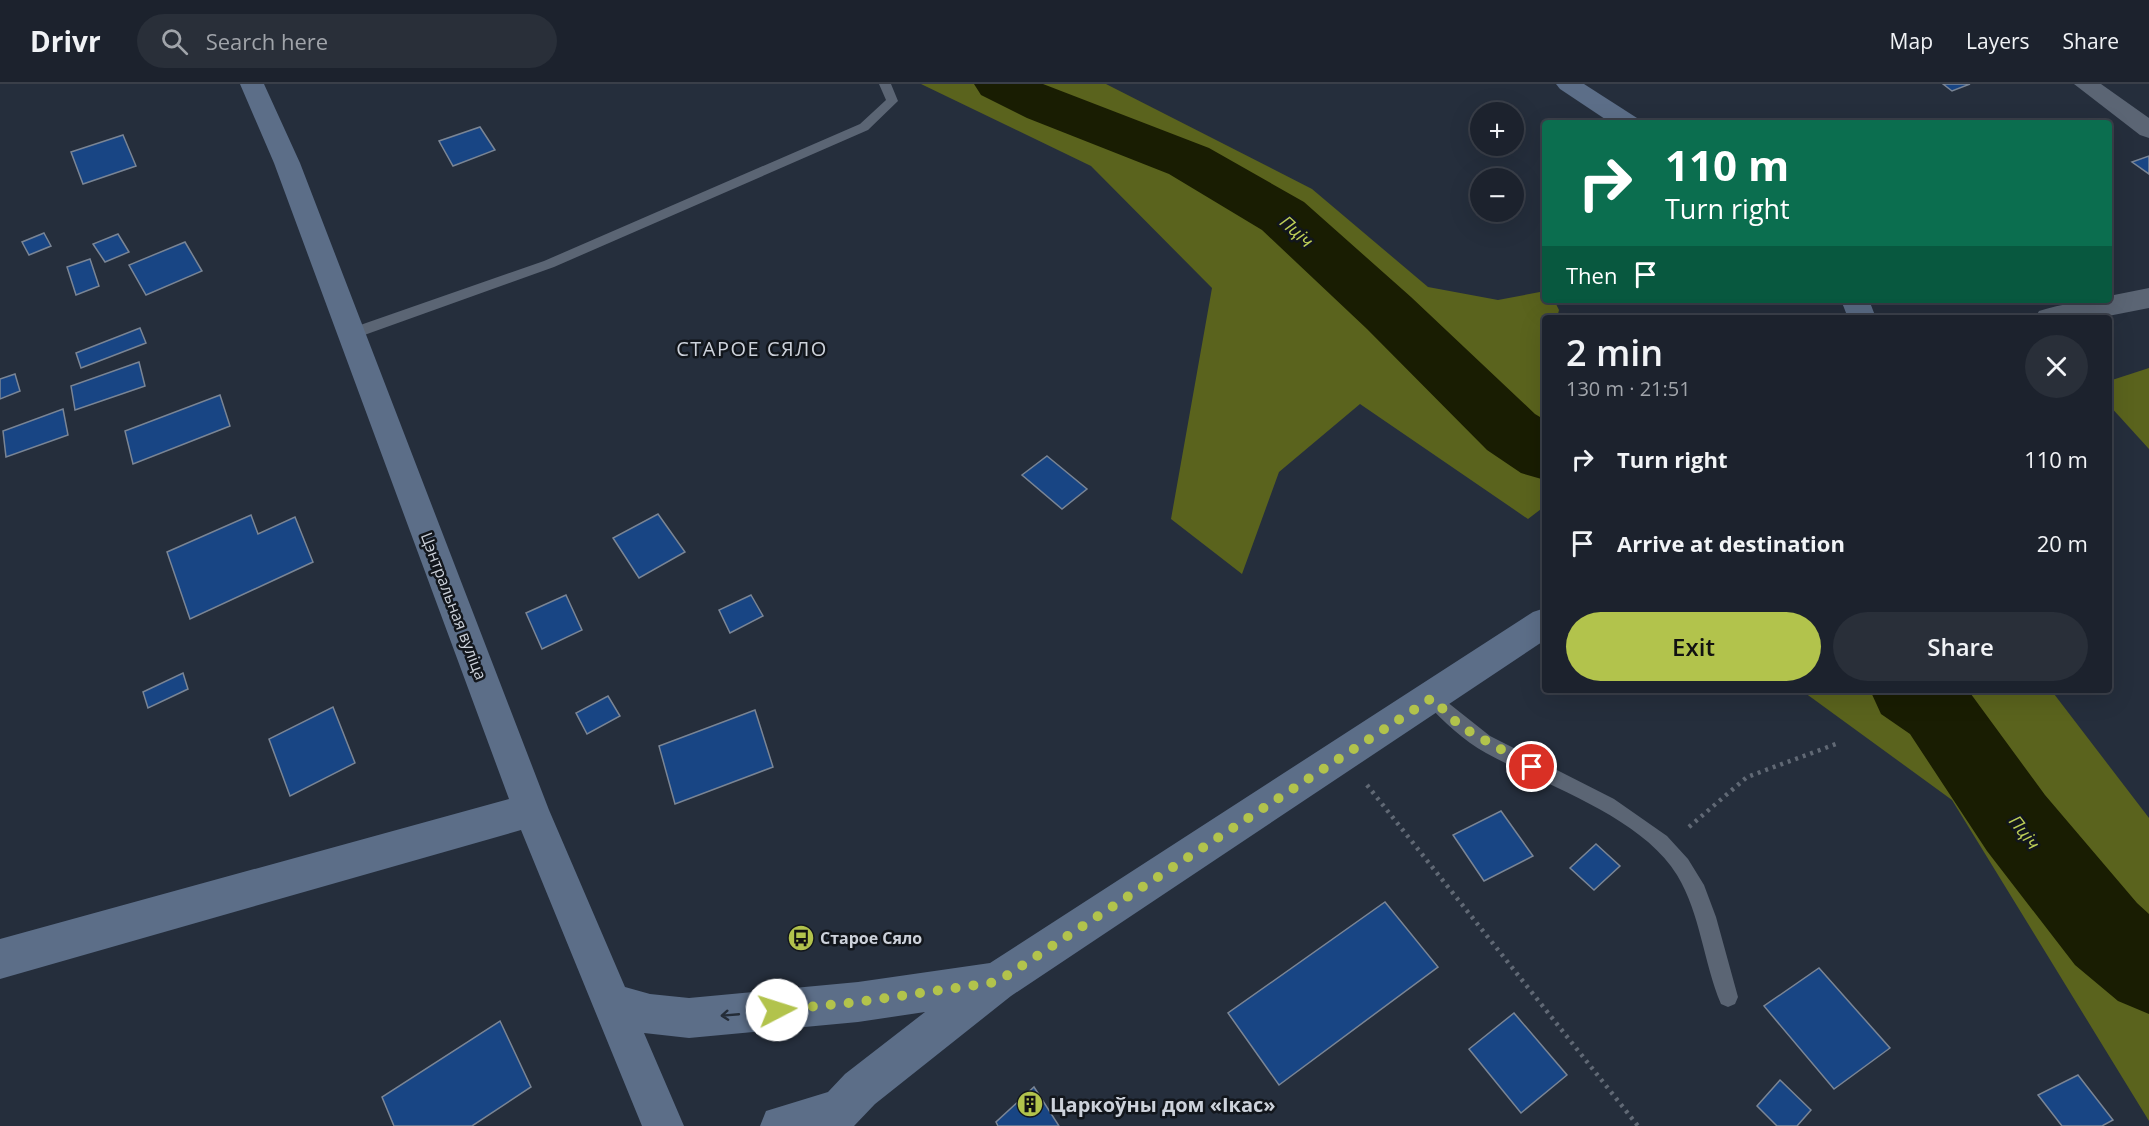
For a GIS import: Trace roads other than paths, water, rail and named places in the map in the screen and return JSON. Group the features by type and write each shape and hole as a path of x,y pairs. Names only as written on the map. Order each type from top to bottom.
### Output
{"street":[{"name":"Цэнтральная вуліца","path":"252,84 287,163 531,810 663,1126"},
{"path":"1568,84 1623,120"},
{"path":"2086,84 2149,130"},
{"path":"2064,315 2149,298"},
{"path":"781,1126 834,1118 878,1074 997,982 1542,624"},
{"path":"0,959 531,810"},
{"path":"612,1004 650,1014 689,1018 858,1002 997,982"}],"lane":[{"path":"351,334 549,264 864,127 892,100 885,84"},
{"path":"1432,698 1460,726 1491,746 1634,821 1673,854 1696,891 1728,997"}],"waterway":[{"name":"Пціч","path":"1000,84 1046,106 1189,161 1283,216 1389,313 1511,432 1542,452"},
{"name":"Пціч","path":"1913,693 1937,709 2016,823 2106,934 2149,970"}],"place":[{"name":"Старое Сяло","path":"801,938"},
{"name":"Царкоўны дом «Ікас»","path":"1030,1104"}],"district":[{"name":"СТАРОЕ СЯЛО","path":"752,348"}]}
